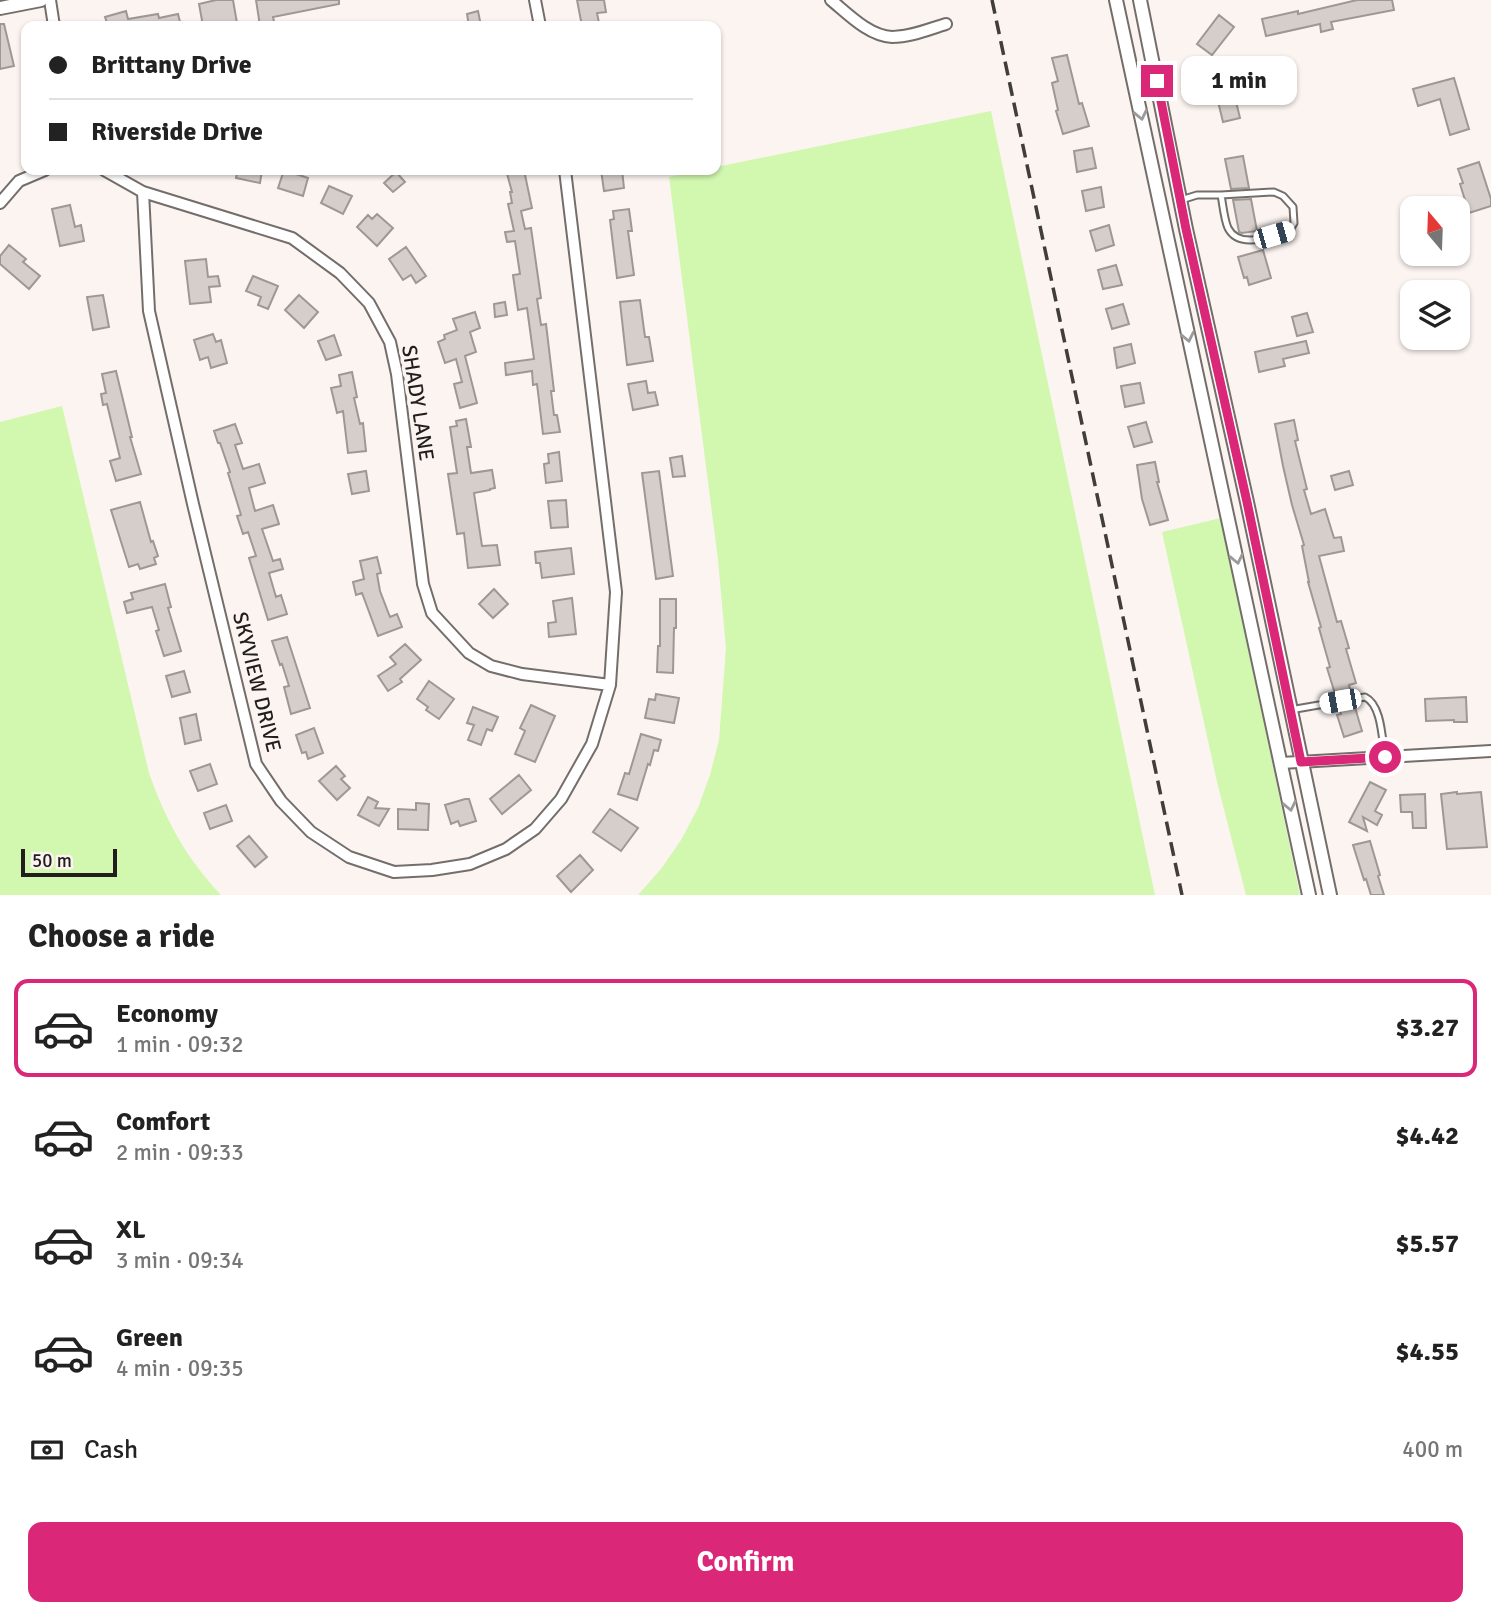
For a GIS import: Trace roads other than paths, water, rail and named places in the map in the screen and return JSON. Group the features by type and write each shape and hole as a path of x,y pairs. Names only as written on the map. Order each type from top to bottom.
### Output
{"street":[{"path":"0,8 41,0"},
{"path":"50,0 53,21"},
{"path":"535,0 539,21"},
{"path":"831,0 870,30 890,37 913,34 946,24"},
{"path":"1116,0 1309,895"},
{"path":"1140,0 1330,895"},
{"path":"0,203 19,181 33,175"},
{"name":"SHADY LANE","path":"113,175 143,192 292,238 340,273 369,303 390,342 397,374 423,584 432,613 469,653 491,666 522,674 610,685"},
{"name":"SKYVIEW DRIVE","path":"143,192 149,311 256,764 281,801 311,832 349,857 394,872 432,870 470,863 506,849 535,829 561,799 592,744 610,685 616,592 566,175"},
{"path":"1225,506 1247,502"},
{"path":"1280,763 1491,751"}],"lane":[{"path":"1181,200 1197,195 1274,192 1283,196 1293,207 1294,223 1289,231 1249,240 1240,239 1227,226 1221,195"},
{"path":"1290,710 1365,697 1372,701 1378,712 1385,757"}],"railway":[{"path":"992,0 1182,895"}]}
